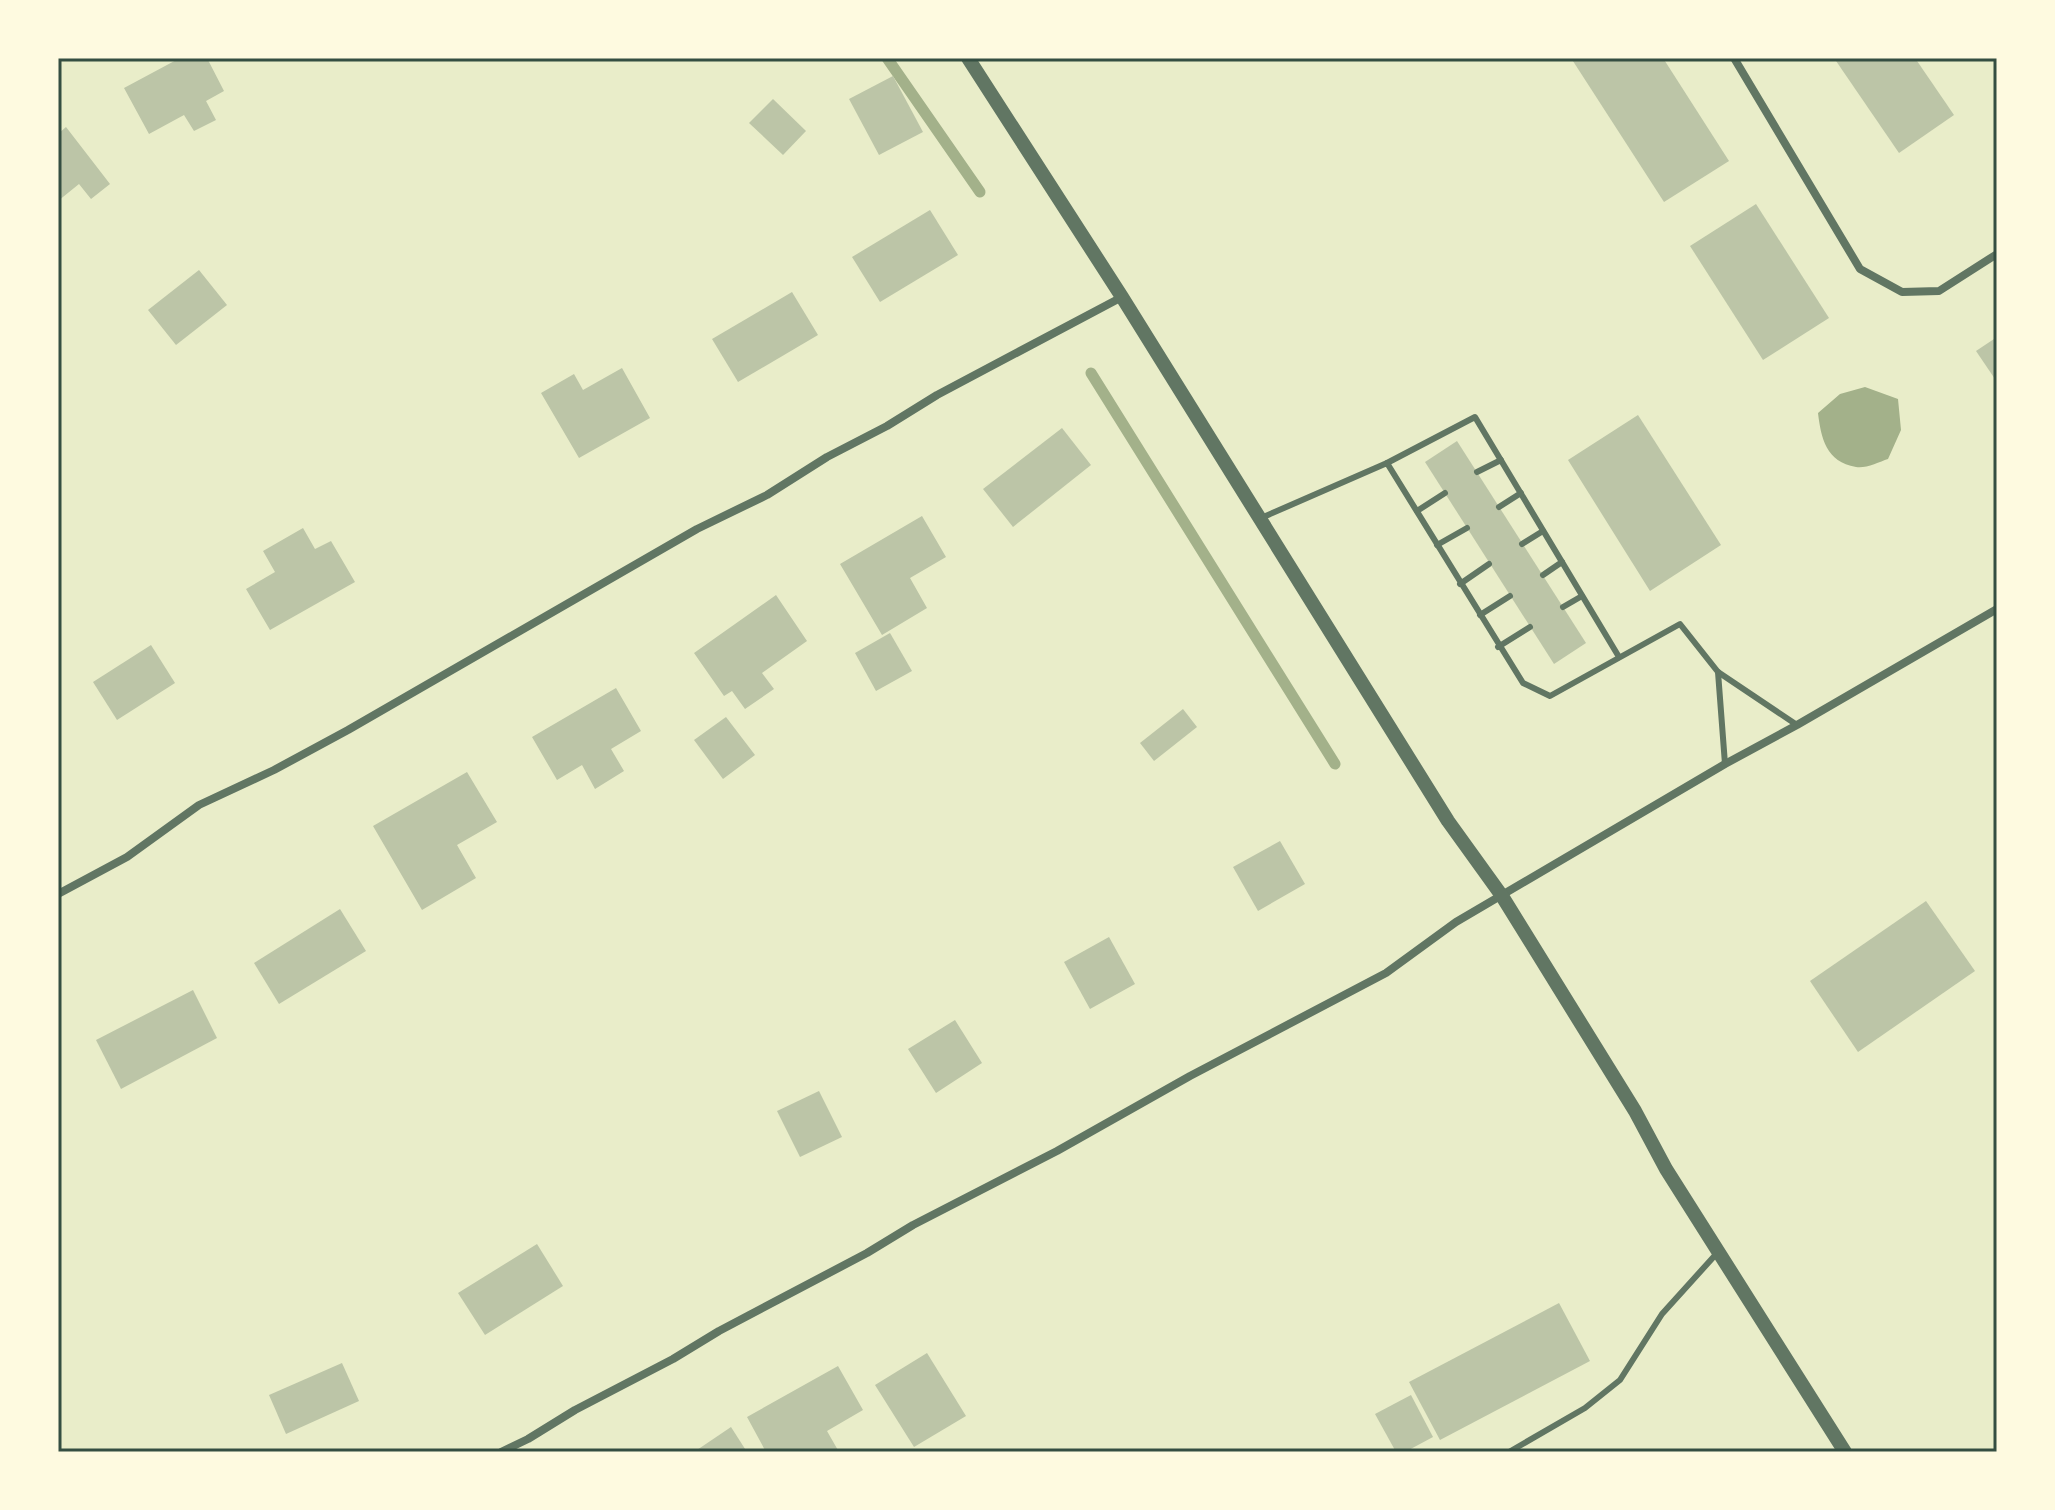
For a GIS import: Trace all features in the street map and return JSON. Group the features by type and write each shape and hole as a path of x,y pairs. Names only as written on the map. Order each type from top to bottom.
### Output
{"street":[{"path":"968,58 1122,297 1448,821 1502,896 1635,1111 1666,1169 1845,1452"},
{"path":"1734,58 1860,269 1902,292 1939,291 1997,254"},
{"path":"58,894 127,857 199,805 274,770 348,730 697,529 767,495 937,395 1122,297"},
{"path":"501,1452 913,1225 1386,973 1456,922 1997,609"}],"lane":[{"path":"1261,518 1387,463 1475,417 1619,657"},
{"path":"1477,472 1501,460"},
{"path":"1387,463 1523,683 1550,696 1680,624 1718,672 1797,725"},
{"path":"1417,511 1445,493"},
{"path":"1499,507 1521,493"},
{"path":"1437,545 1467,528"},
{"path":"1522,544 1543,531"},
{"path":"1543,575 1562,562"},
{"path":"1460,584 1489,564"},
{"path":"1480,615 1510,596"},
{"path":"1563,607 1582,596"},
{"path":"1498,647 1530,627"},
{"path":"1718,672 1725,764"},
{"path":"1509,1452 1585,1408 1620,1380 1662,1314 1718,1252"}],"shaded area":[{"path":"1865,387 1898,399 1901,430 1888,459 1860,467 1838,460 1827,448 1818,413 1840,394"}],"building":[{"path":"180,58 207,58 224,91 206,101 216,120 194,131 184,115 149,134 124,88"},
{"path":"1571,58 1663,58 1729,161 1664,202"},
{"path":"1834,58 1915,58 1954,115 1899,153"},
{"path":"893,76 923,132 879,155 849,99"},
{"path":"773,99 806,131 783,155 749,123"},
{"path":"66,127 110,184 91,199 79,184 58,201 58,134"},
{"path":"1756,204 1829,318 1763,360 1690,246"},
{"path":"930,210 958,255 880,302 852,257"},
{"path":"199,270 227,305 176,345 148,310"},
{"path":"792,292 818,335 738,382 712,339"},
{"path":"1997,337 1997,382 1976,351"},
{"path":"622,368 650,418 579,458 541,393 574,374 583,390"},
{"path":"1638,415 1721,545 1650,591 1568,460"},
{"path":"1062,428 1091,465 1013,527 983,489"},
{"path":"1457,441 1586,643 1554,664 1425,462"},
{"path":"922,516 946,557 910,578 927,608 882,635 840,564"},
{"path":"303,528 315,549 331,541 355,582 270,630 246,589 275,572 263,551"},
{"path":"776,595 807,641 762,673 774,689 745,709 732,691 724,696 694,653"},
{"path":"890,633 912,671 876,691 855,653"},
{"path":"151,645 175,683 117,720 93,682"},
{"path":"616,688 641,731 611,749 624,771 595,789 582,765 557,780 532,737"},
{"path":"1183,709 1197,727 1154,761 1140,743"},
{"path":"726,717 755,755 723,779 694,740"},
{"path":"467,772 497,822 457,845 476,878 422,910 373,826"},
{"path":"1280,841 1305,884 1258,911 1233,867"},
{"path":"1926,901 1975,971 1858,1052 1810,981"},
{"path":"340,909 366,951 279,1004 254,963"},
{"path":"1109,937 1135,984 1090,1009 1064,962"},
{"path":"193,990 217,1038 121,1089 96,1040"},
{"path":"955,1020 982,1063 936,1093 908,1049"},
{"path":"819,1091 842,1137 800,1157 777,1111"},
{"path":"537,1244 563,1286 485,1335 458,1293"},
{"path":"1559,1303 1590,1361 1440,1440 1409,1382"},
{"path":"927,1353 966,1416 914,1447 875,1385"},
{"path":"342,1363 359,1401 286,1434 269,1395"},
{"path":"838,1366 863,1410 827,1431 839,1452 766,1452 747,1417"},
{"path":"1411,1395 1433,1437 1405,1452 1396,1452 1375,1414"},
{"path":"731,1427 747,1452 694,1452"}],"waterway":[{"path":"887,58 980,192"},
{"path":"1091,373 1335,764"}]}
